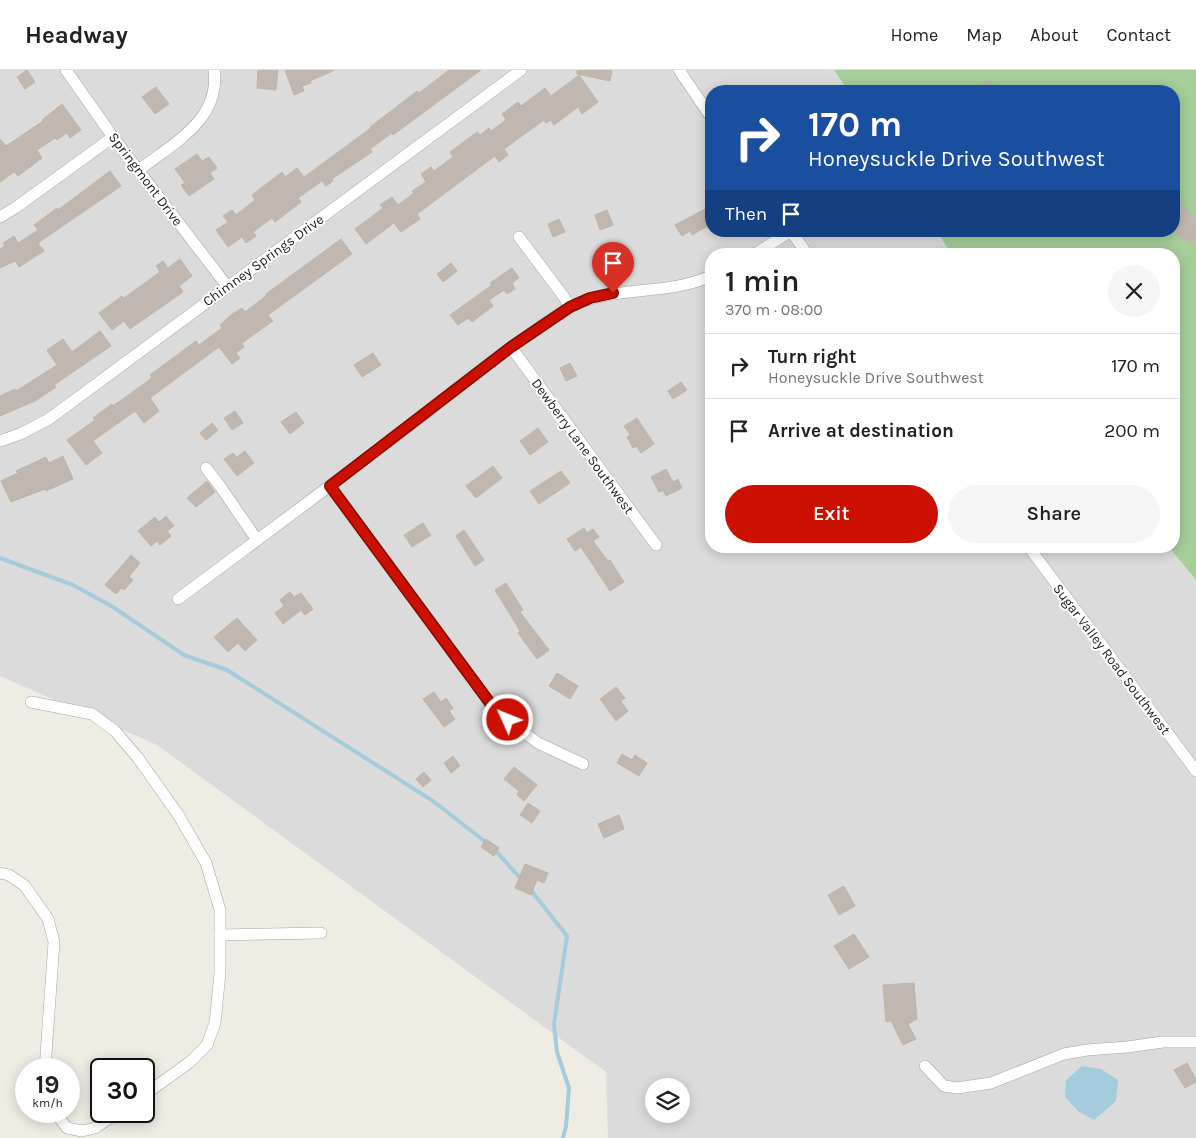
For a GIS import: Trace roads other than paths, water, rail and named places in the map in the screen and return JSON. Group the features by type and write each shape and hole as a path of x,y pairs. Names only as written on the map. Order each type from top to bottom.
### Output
{"street":[{"name":"Springmont Drive","path":"66,70 113,137 227,286"},
{"path":"139,170 200,121 209,106 215,81 214,70"},
{"name":"Chimney Springs Drive","path":"0,441 20,434 49,419 521,70"},
{"path":"679,70 705,108"},
{"path":"0,217 16,208 113,137"},
{"path":"519,236 570,307"},
{"path":"764,248 782,237"},
{"path":"795,237 803,248"},
{"path":"178,599 330,486 511,347 570,307 605,294 671,288 705,279"},
{"name":"Dewberry Lane Southwest","path":"511,347 656,545"},
{"path":"206,468 257,540"},
{"path":"330,486 490,703 508,720 538,743 583,764"},
{"name":"Sugar Valley Road Southwest","path":"1033,553 1196,771"},
{"path":"31,702 92,714 115,731 138,758 179,816 206,863 220,910 220,973 215,1023 207,1045 190,1062 155,1087"},
{"path":"0,873 9,875 25,886 48,919 54,942 46,1058"},
{"path":"220,935 321,933"},
{"path":"925,1066 944,1086 957,1088 991,1082 1064,1054 1087,1050 1127,1048 1163,1042 1196,1042"},
{"path":"63,1123 67,1128 82,1131 95,1128 102,1123"}],"water":[{"path":"1082,1066 1101,1069 1118,1080 1116,1101 1094,1120 1078,1111 1065,1097 1066,1080"}],"waterway":[{"path":"0,558 73,585 113,607 184,655 227,670 433,801 488,844"},
{"path":"495,850 522,880"},
{"path":"530,889 567,936 554,1024 557,1052 569,1088 566,1126 563,1138"}]}
